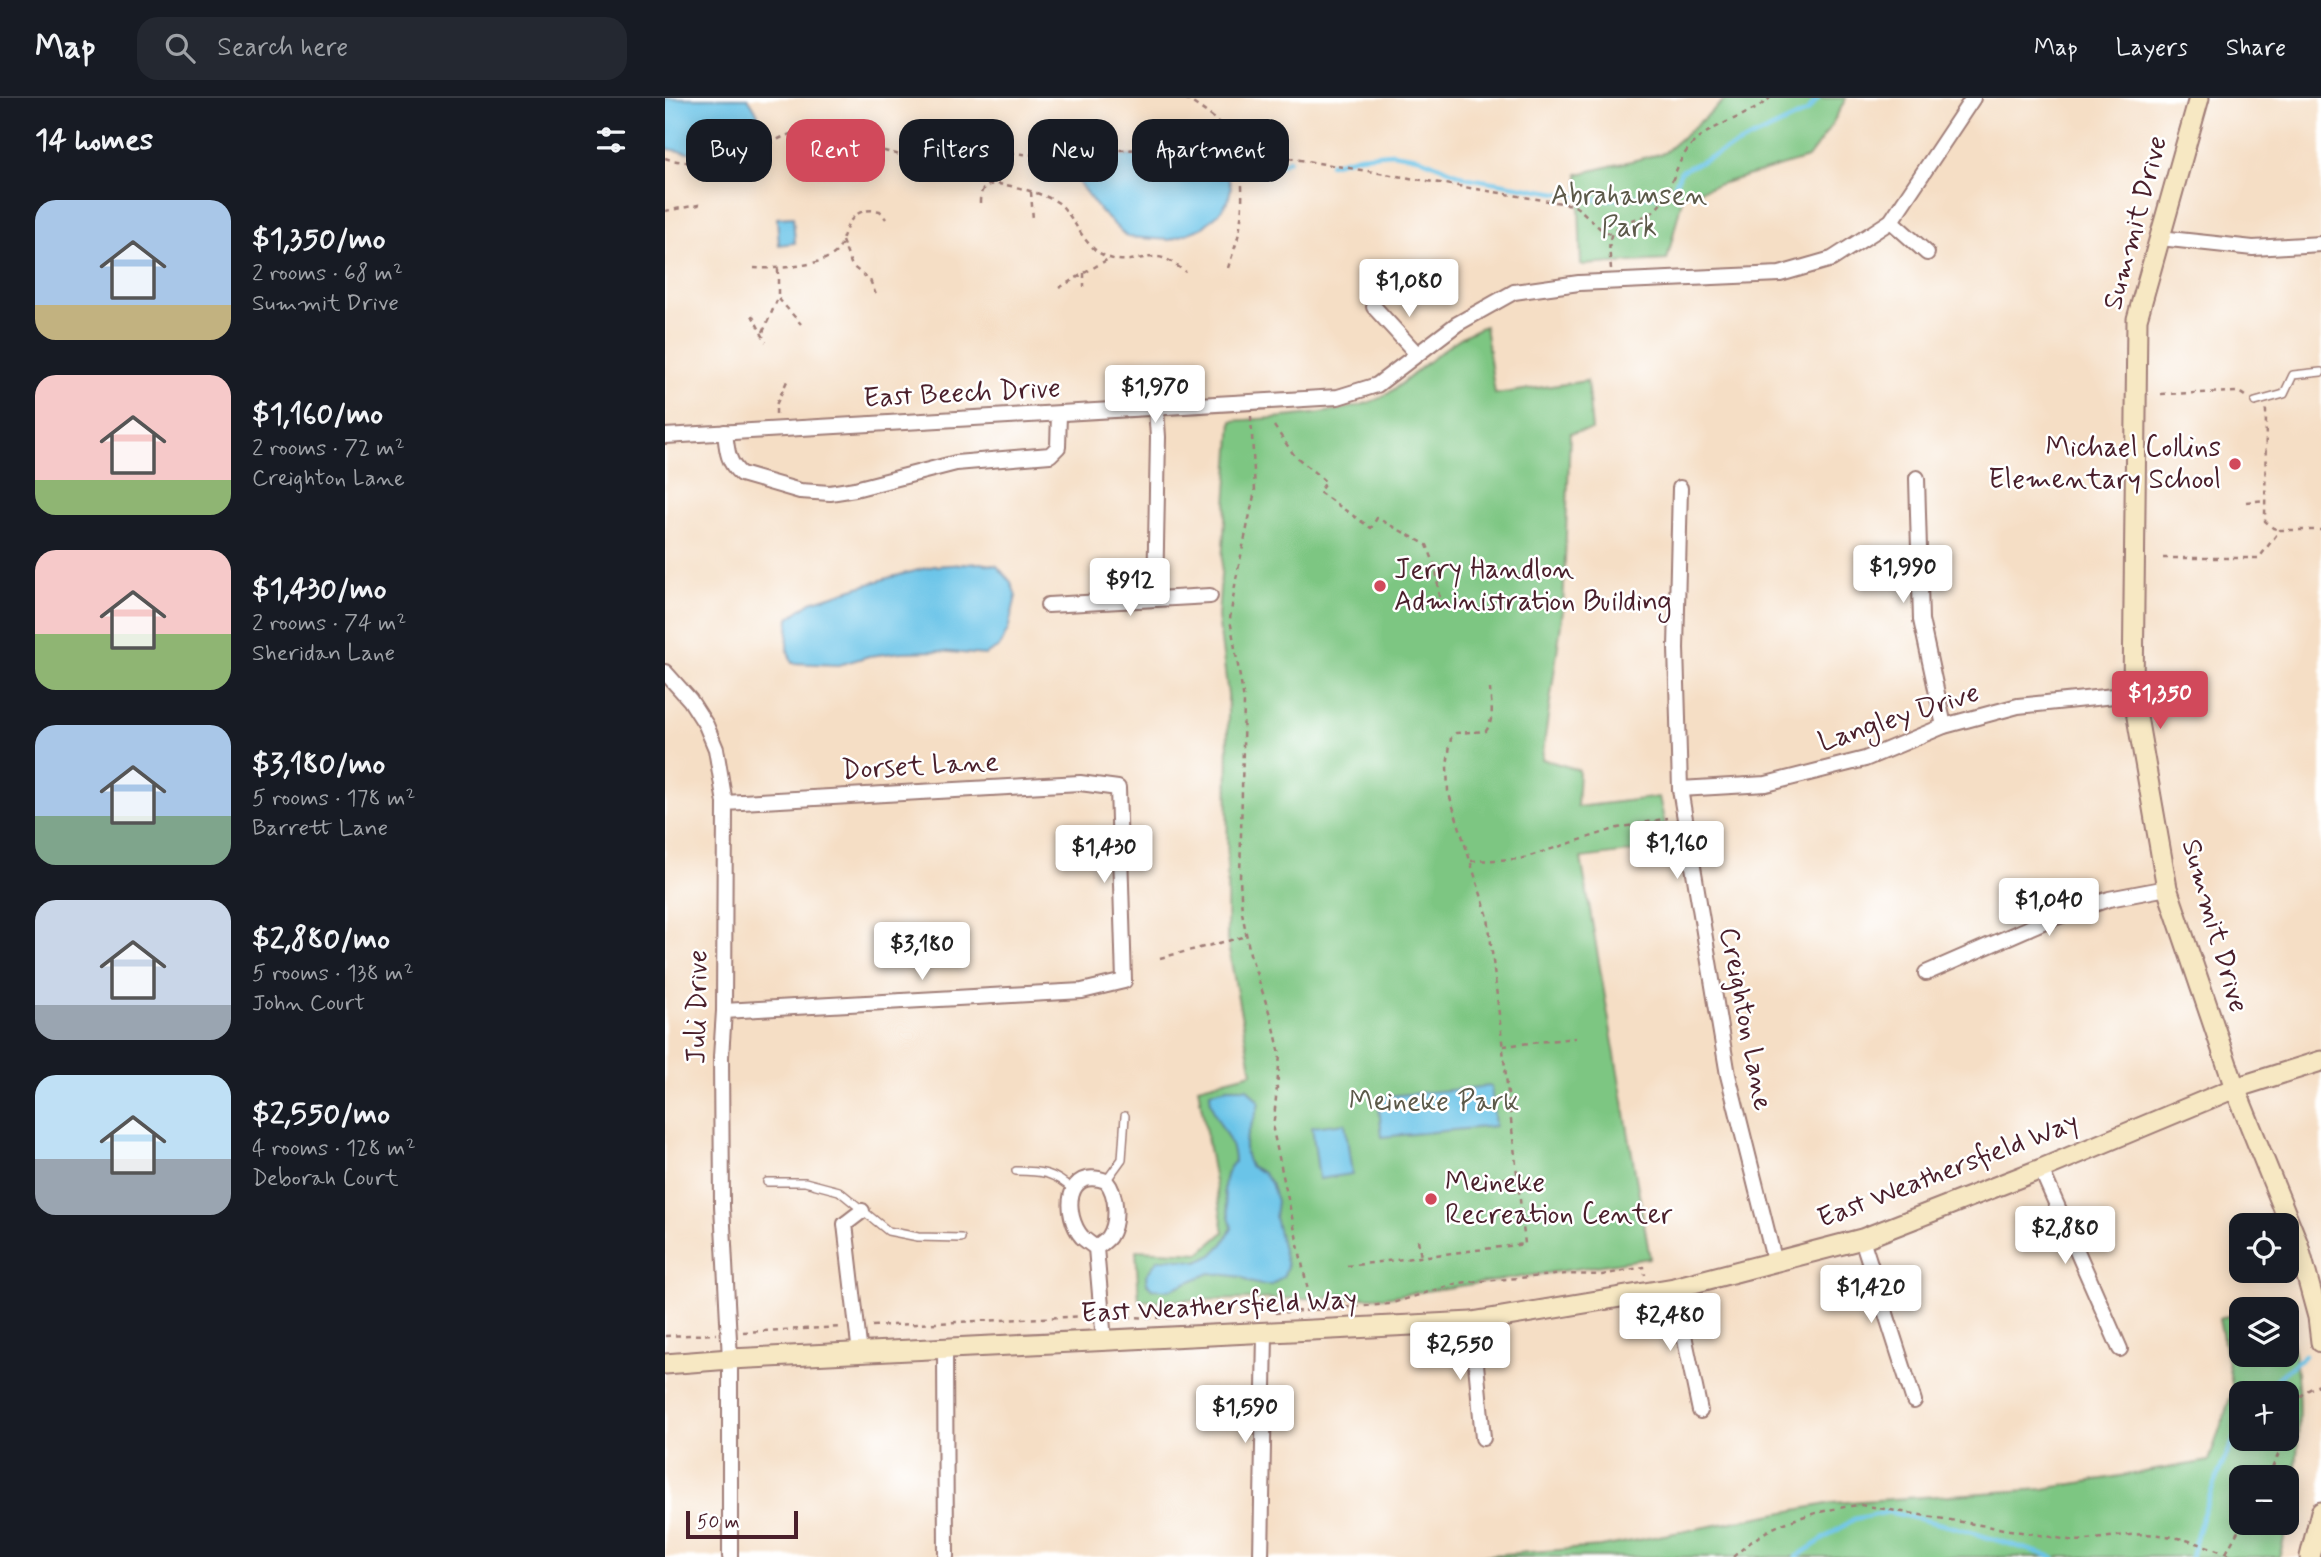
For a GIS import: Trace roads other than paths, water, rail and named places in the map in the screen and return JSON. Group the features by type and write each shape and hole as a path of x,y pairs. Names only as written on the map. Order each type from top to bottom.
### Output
{"street":[{"name":"East Beech Drive","path":"665,436 1338,397 1377,385 1457,324 1514,292 1612,282 1780,274 1832,259 1891,221 1973,98"},
{"name":"Summit Drive","path":"2199,98 2137,319 2133,694 2167,888 2235,1088 2298,1244 2318,1317 2321,1342"},
{"path":"1891,221 1927,253"},
{"path":"2159,238 2253,248 2321,244"},
{"path":"1374,307 1417,355"},
{"path":"1156,408 1156,599"},
{"path":"725,432 728,456 733,467 741,474 800,491 830,493 956,463 1050,455 1058,447 1059,414"},
{"path":"1917,478 1921,620 1944,726"},
{"name":"Creighton Lane","path":"1680,488 1676,648 1680,789 1728,1075 1775,1263"},
{"path":"1048,605 1210,596"},
{"name":"Juli Drive","path":"665,672 690,700 706,724 716,749 725,803 724,1011 721,1057 722,1192 730,1359 730,1557"},
{"name":"Langley Drive","path":"1680,789 1766,784 1865,759 1944,726 2018,706 2133,694"},
{"name":"Dorset Lane","path":"724,1011 1082,991 1124,981 1118,789 1080,783 725,803"},
{"path":"1926,973 2045,920 2109,899 2167,888"},
{"name":"East Weathersfield Way","path":"665,1364 1472,1322 1674,1288 1862,1239 2041,1169 2235,1088 2321,1061"},
{"path":"2041,1169 2120,1349"},
{"path":"1096,1248 1109,1238 1115,1223 1111,1188 1106,1181 1087,1178 1079,1182 1070,1200 1073,1221 1082,1237 1096,1248 1104,1341"},
{"path":"860,1353 845,1224 863,1211"},
{"path":"1862,1239 1915,1401"},
{"path":"1674,1288 1700,1411"},
{"path":"1472,1322 1483,1438"},
{"path":"1261,1557 1265,1334"},
{"path":"944,1349 946,1557"},
{"path":"2310,1557 2321,1512"}],"lane":[{"path":"2255,402 2284,394 2293,375 2321,372"},
{"path":"1106,1181 1122,1159 1125,1116"},
{"path":"1016,1171 1040,1171 1059,1178 1073,1190"},
{"path":"767,1182 805,1182 839,1191 888,1231 918,1237 961,1238"}],"water":[{"path":"665,98 748,98 759,118 686,119 686,152 665,148"},
{"path":"1118,156 1132,156 1132,182 1230,182 1231,188 1228,201 1202,228 1170,240 1127,237 1101,212 1078,182 1118,182"},
{"path":"793,217 795,243 779,245 777,218"},
{"path":"981,563 997,566 1011,582 1016,596 1008,630 999,647 985,655 938,651 901,652 869,656 839,665 792,663 787,648 789,618 811,602 934,566"},
{"path":"1491,1086 1495,1126 1382,1137 1378,1097"},
{"path":"1247,1088 1259,1102 1246,1140 1246,1156 1250,1166 1263,1173 1271,1183 1277,1201 1275,1217 1287,1266 1284,1276 1272,1285 1261,1285 1242,1277 1210,1273 1169,1290 1152,1289 1147,1283 1146,1275 1158,1260 1173,1258 1198,1262 1212,1255 1223,1244 1232,1228 1224,1185 1225,1177 1234,1162 1233,1152 1213,1110 1210,1092"},
{"path":"1345,1123 1352,1174 1319,1179 1312,1127"}],"waterway":[{"path":"1675,185 1681,171 1807,112 1818,98"},
{"path":"1330,164 1360,156 1391,153 1418,157 1468,178 1600,200 1657,195"},
{"path":"2274,1381 2305,1355"},
{"path":"2191,1557 2200,1523 2229,1451"},
{"path":"1796,1557 1854,1519 1889,1512 1953,1527 2053,1557"}],"place":[{"name":"Michael Collins Elementary School","path":"2235,464"},
{"name":"Jerry Handlon Administration Building","path":"1380,586"},
{"name":"Meineke Recreation Center","path":"1431,1199"}],"park label":[{"name":"Abrahamsen Park","path":"1629,212"},
{"name":"Meineke Park","path":"1434,1102"}]}
